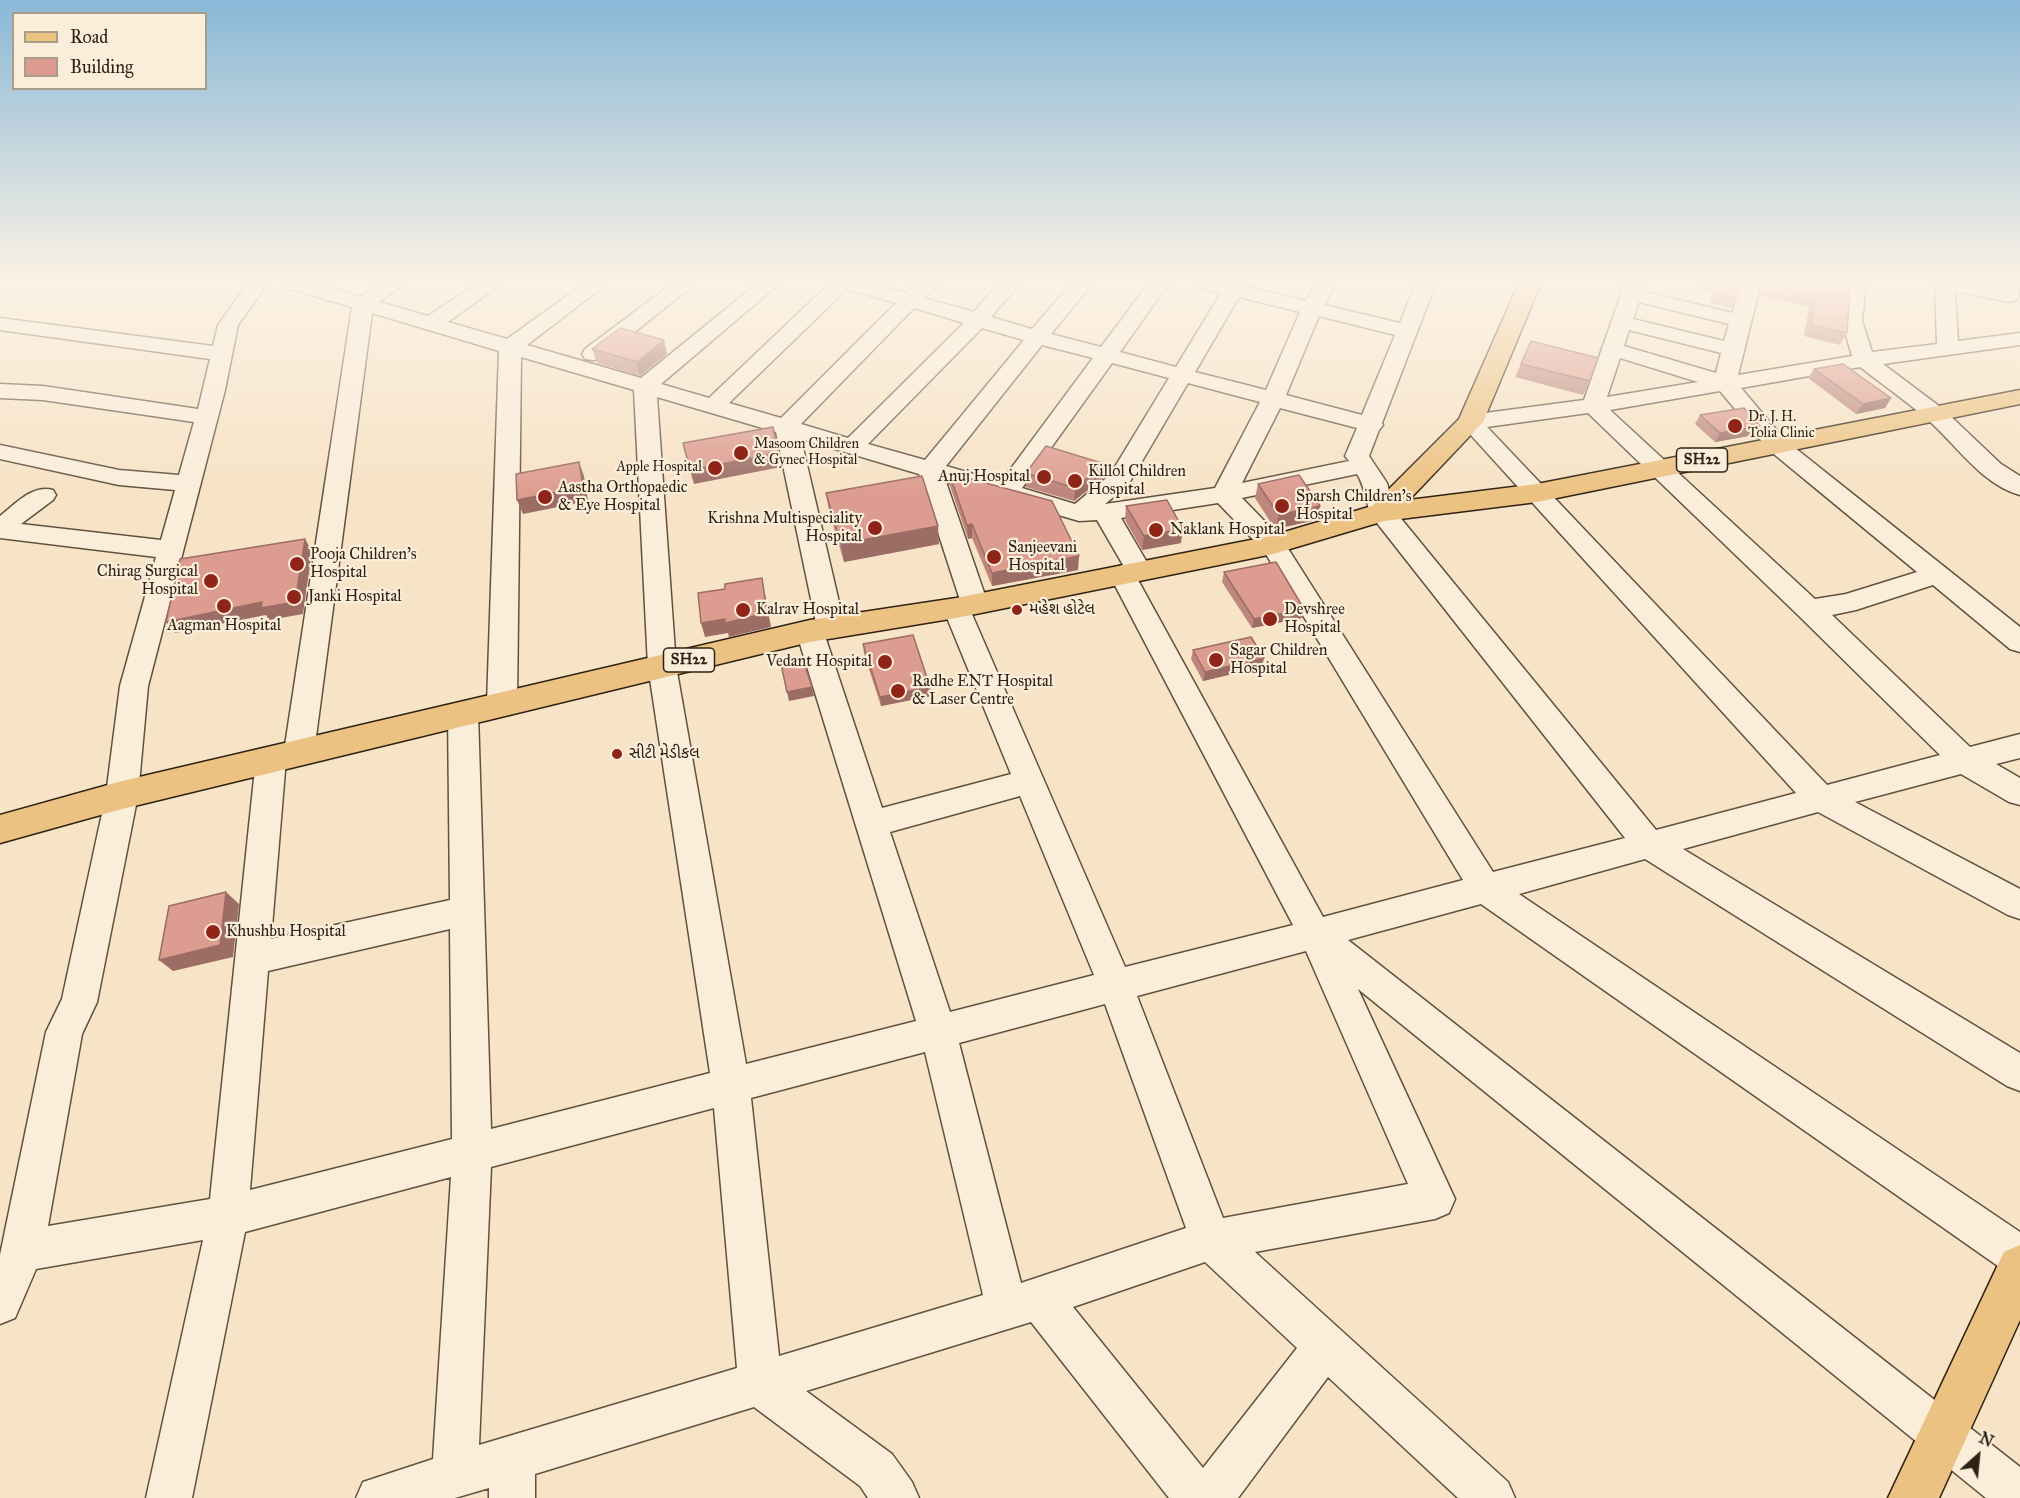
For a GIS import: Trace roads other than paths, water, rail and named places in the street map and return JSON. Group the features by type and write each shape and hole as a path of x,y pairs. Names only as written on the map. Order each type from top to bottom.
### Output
{"main road":[{"path":"1382,512 1470,422 1500,353"},
{"name":"SH22","path":"0,829 122,795 285,755 821,629 966,606 1273,545 1382,512 1537,493 2018,399"},
{"path":"1913,1498 2020,1268"}],"street":[{"path":"0,1303 23,1251 64,1032 79,1002 122,795 134,686 222,354 214,353"},
{"path":"169,1498 228,1216 252,959 355,353"},
{"path":"502,704 510,353"},
{"path":"531,353 1079,513 1105,512 1224,495 1362,466"},
{"path":"576,366 593,353"},
{"path":"645,386 685,353"},
{"path":"713,406 769,353"},
{"path":"786,426 857,353"},
{"path":"852,447 945,353"},
{"path":"930,470 1024,353"},
{"path":"1099,353 1372,424"},
{"path":"1079,513 1119,480 1195,353"},
{"path":"1224,495 1273,399 1293,353"},
{"path":"1398,353 1372,424 1357,456 1375,483 1382,512 1648,845 2020,1073"},
{"path":"1593,406 1611,353"},
{"path":"1625,353 1725,383 1777,445 2020,642"},
{"path":"1725,383 1731,353"},
{"path":"1862,353 1864,360 1935,414 1994,469 2020,488"},
{"path":"1470,422 1593,406 1918,353"},
{"path":"1007,492 1107,355"},
{"path":"645,386 662,666 730,1086 760,1384 876,1470 896,1498"},
{"path":"0,391 43,393 206,417"},
{"path":"1593,406 1809,609 1965,761 2020,793"},
{"path":"1470,422 1821,799 2020,905"},
{"path":"786,426 821,629 872,824 1023,1304 1198,1498"},
{"path":"0,452 76,469 172,483 189,483"},
{"path":"930,470 966,606 1030,781 1116,986 1211,1240 1492,1498"},
{"path":"0,529 45,495"},
{"path":"1224,495 1273,545 1486,889 2020,1256"},
{"path":"379,1498 455,1475 512,1478 760,1384 1023,1304 1211,1240 1435,1199 1315,934 1130,573 1105,512"},
{"path":"0,529 171,550"},
{"path":"1809,609 1847,603 1937,575"},
{"path":"455,1475 472,1153 463,713"},
{"path":"23,1251 228,1216 1315,934 2020,746"},
{"path":"872,824 1030,781"},
{"path":"252,959 467,911"},
{"path":"1315,934 2020,1496"},
{"path":"1209,1498 1326,1345"}],"place":[{"name":"Dr. J. H. Tolia Clinic","path":"1735,426"},
{"name":"Masoom Children & Gynec Hospital","path":"741,453"},
{"name":"Apple Hospital","path":"715,468"},
{"name":"Anuj Hospital","path":"1044,477"},
{"name":"Killol Children Hospital","path":"1075,481"},
{"name":"Aastha Orthopaedic & Eye Hospital","path":"545,497"},
{"name":"Sparsh Children's Hospital","path":"1282,506"},
{"name":"Krishna Multispeciality Hospital","path":"875,528"},
{"name":"Naklank Hospital","path":"1156,530"},
{"name":"Sanjeevani Hospital","path":"994,557"},
{"name":"Pooja Children's Hospital","path":"297,564"},
{"name":"Chirag Surgical Hospital","path":"211,581"},
{"name":"Janki Hospital","path":"294,597"},
{"name":"Aagman Hospital","path":"224,606"},
{"name":"Kalrav Hospital","path":"743,610"},
{"name":"મહેશ હોટેલ","path":"1017,610"},
{"name":"Devshree Hospital","path":"1270,619"},
{"name":"Sagar Children Hospital","path":"1216,660"},
{"name":"Vedant Hospital","path":"885,662"},
{"name":"Radhe ENT Hospital & Laser Centre","path":"898,691"},
{"name":"સીટી મેડીકલ","path":"617,754"},
{"name":"Khushbu Hospital","path":"213,932"}]}
